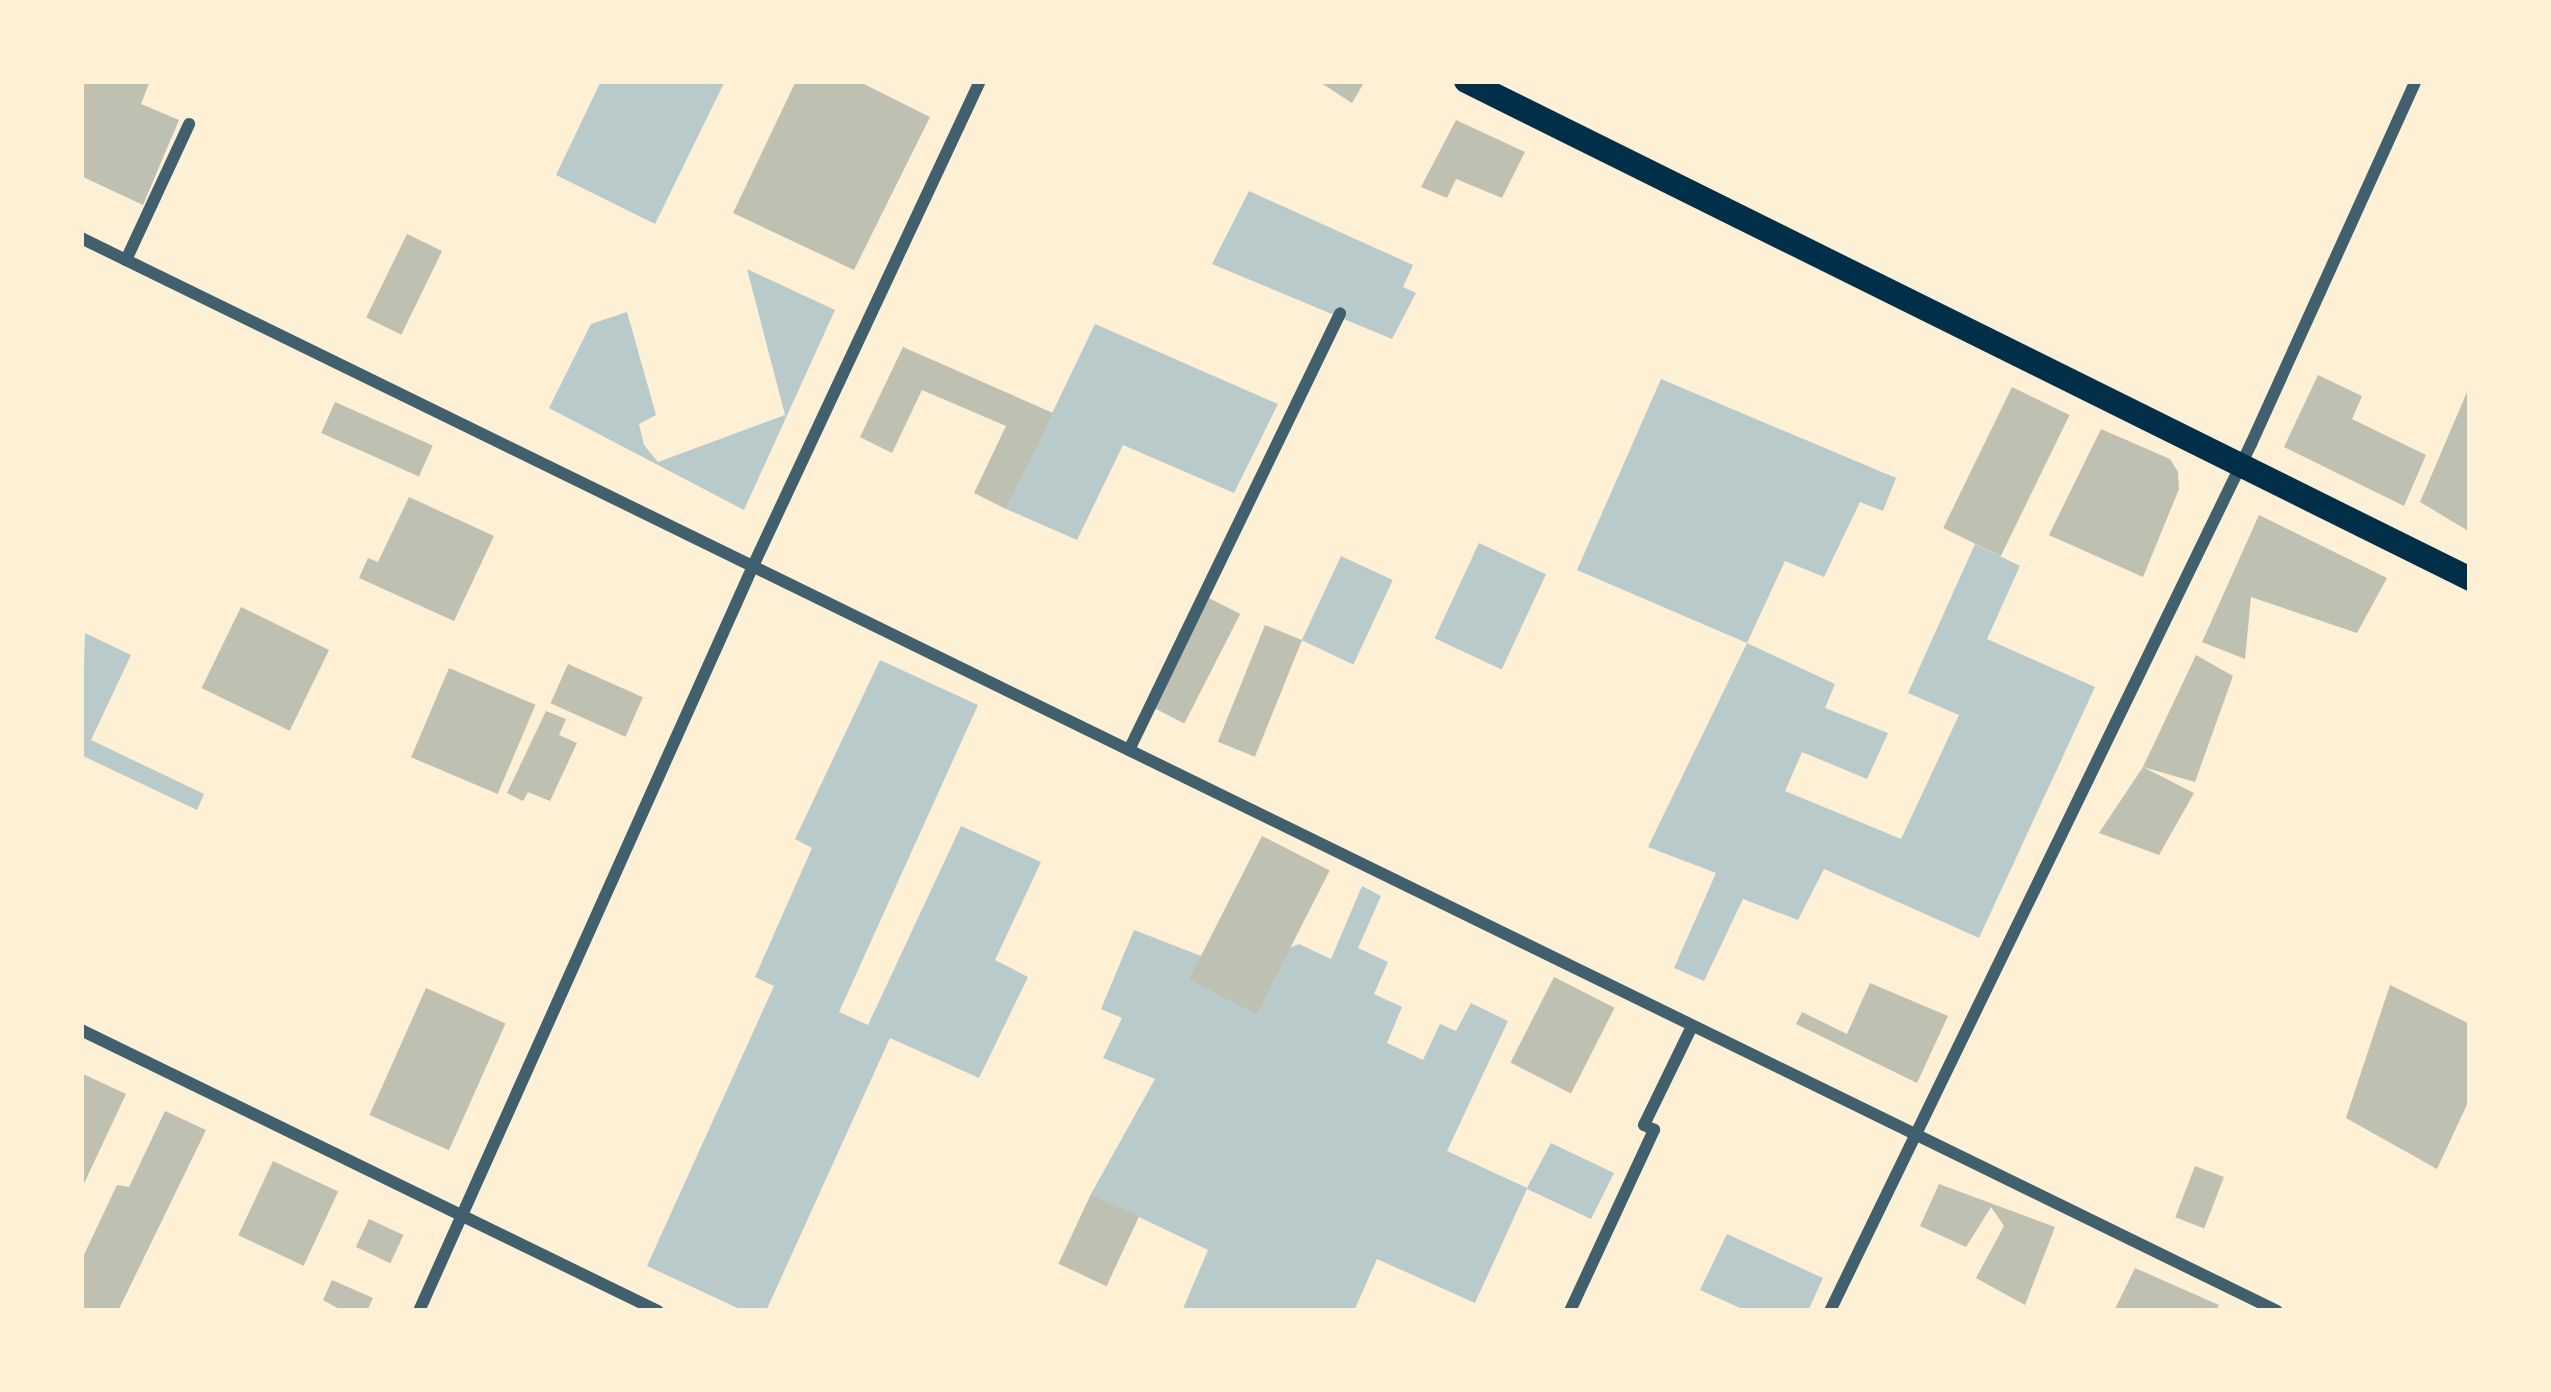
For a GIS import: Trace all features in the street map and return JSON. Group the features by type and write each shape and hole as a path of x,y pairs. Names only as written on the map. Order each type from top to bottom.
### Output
{"main road":[{"path":"1466,81 2238,468 2470,579"}],"street":[{"path":"419,1311 753,566 980,81"},
{"path":"1829,1311 2238,468 2416,81"},
{"path":"126,260 188,124"},
{"path":"81,238 2277,1311"},
{"path":"1129,750 1340,313"},
{"path":"1570,1311 1654,1130 1644,1125 1691,1028"},
{"path":"81,1030 658,1311"}],"shaded area":[{"path":"601,81 725,81 655,224 556,175"},
{"path":"1249,191 1413,265 1403,287 1416,293 1392,339 1212,264"},
{"path":"747,269 835,310 744,510 549,408 591,324 627,312 656,415 639,424 644,445 658,462 785,415"},
{"path":"1095,324 1278,404 1234,493 1123,445 1077,540 1006,509"},
{"path":"1661,379 1896,478 1883,511 1860,502 1824,577 1785,561 1747,643 1577,570"},
{"path":"1479,543 1546,574 1502,669 1435,638"},
{"path":"1975,544 2020,566 1987,639 2095,687 1979,938 1824,869 1798,920 1743,899 1704,981 1674,968 1716,873 1648,847 1747,643 1835,684 1825,708 1888,733 1867,779 1802,752 1785,791 1901,839 1959,715 1908,693"},
{"path":"1341,556 1393,580 1353,664 1302,640"},
{"path":"85,633 131,655 91,740 204,794 197,810 81,755"},
{"path":"880,660 978,705 839,1012 868,1025 961,826 1041,862 995,960 1028,977 979,1078 890,1038 766,1311 744,1311 647,1266 774,986 755,977 812,848 795,839"},
{"path":"1362,886 1381,896 1358,948 1388,962 1374,994 1402,1007 1387,1043 1423,1060 1440,1024 1456,1031 1471,1003 1508,1021 1447,1151 1527,1188 1551,1143 1614,1173 1591,1219 1527,1189 1475,1303 1377,1259 1354,1311 1182,1311 1208,1250 1091,1194 1155,1079 1103,1058 1122,1018 1101,1009 1134,930 1209,959 1199,984 1299,944 1331,959"},
{"path":"1727,1234 1823,1278 1808,1311 1747,1311 1700,1290"}],"building":[{"path":"81,81 150,81 141,104 179,120 143,205 81,176"},
{"path":"796,81 858,81 930,117 854,270 733,213"},
{"path":"1318,81 1365,81 1352,103"},
{"path":"1456,120 1525,152 1502,198 1456,179 1447,198 1421,187"},
{"path":"407,234 442,251 401,335 366,318"},
{"path":"903,347 1053,413 1006,509 974,493 1006,426 922,390 892,453 860,437"},
{"path":"2318,375 2362,396 2352,419 2426,455 2404,506 2284,447"},
{"path":"2470,385 2470,532 2420,502"},
{"path":"2012,387 2070,415 2001,556 1943,528"},
{"path":"335,402 433,446 419,477 321,433"},
{"path":"2101,429 2170,459 2178,472 2179,489 2143,577 2049,535"},
{"path":"409,497 494,536 454,621 359,578 368,558 378,562"},
{"path":"2259,515 2387,578 2357,633 2251,597 2245,659 2202,642"},
{"path":"1209,598 1240,614 1184,723 1153,708"},
{"path":"241,607 329,650 290,731 202,688"},
{"path":"1265,625 1302,640 1255,757 1218,742"},
{"path":"2196,655 2233,676 2195,782 2143,767"},
{"path":"568,664 643,697 625,737 551,703"},
{"path":"449,668 536,705 498,794 411,757"},
{"path":"546,711 566,719 559,735 577,743 550,801 528,792 523,801 507,793"},
{"path":"2143,767 2194,793 2159,855 2099,833"},
{"path":"1262,836 1330,871 1257,1014 1189,979"},
{"path":"1554,977 1615,1008 1571,1093 1510,1063"},
{"path":"1870,983 1948,1016 1917,1083 1796,1024 1802,1012 1847,1034"},
{"path":"2390,985 2470,1024 2470,1098 2437,1169 2346,1118"},
{"path":"426,988 505,1023 449,1150 369,1115"},
{"path":"81,1073 126,1094 81,1190"},
{"path":"165,1111 206,1130 118,1311 81,1311 81,1261 117,1185 129,1187"},
{"path":"273,1161 338,1191 304,1266 238,1235"},
{"path":"2195,1166 2224,1177 2204,1228 2175,1217"},
{"path":"1939,1184 2055,1227 2025,1305 1976,1278 2004,1226 1991,1207 1966,1247 1920,1226"},
{"path":"1091,1194 1139,1216 1106,1286 1058,1264"},
{"path":"369,1219 403,1235 390,1263 356,1247"},
{"path":"2135,1268 2219,1305 2216,1311 2114,1311"},
{"path":"332,1280 373,1298 367,1311 343,1311 323,1300"}]}
